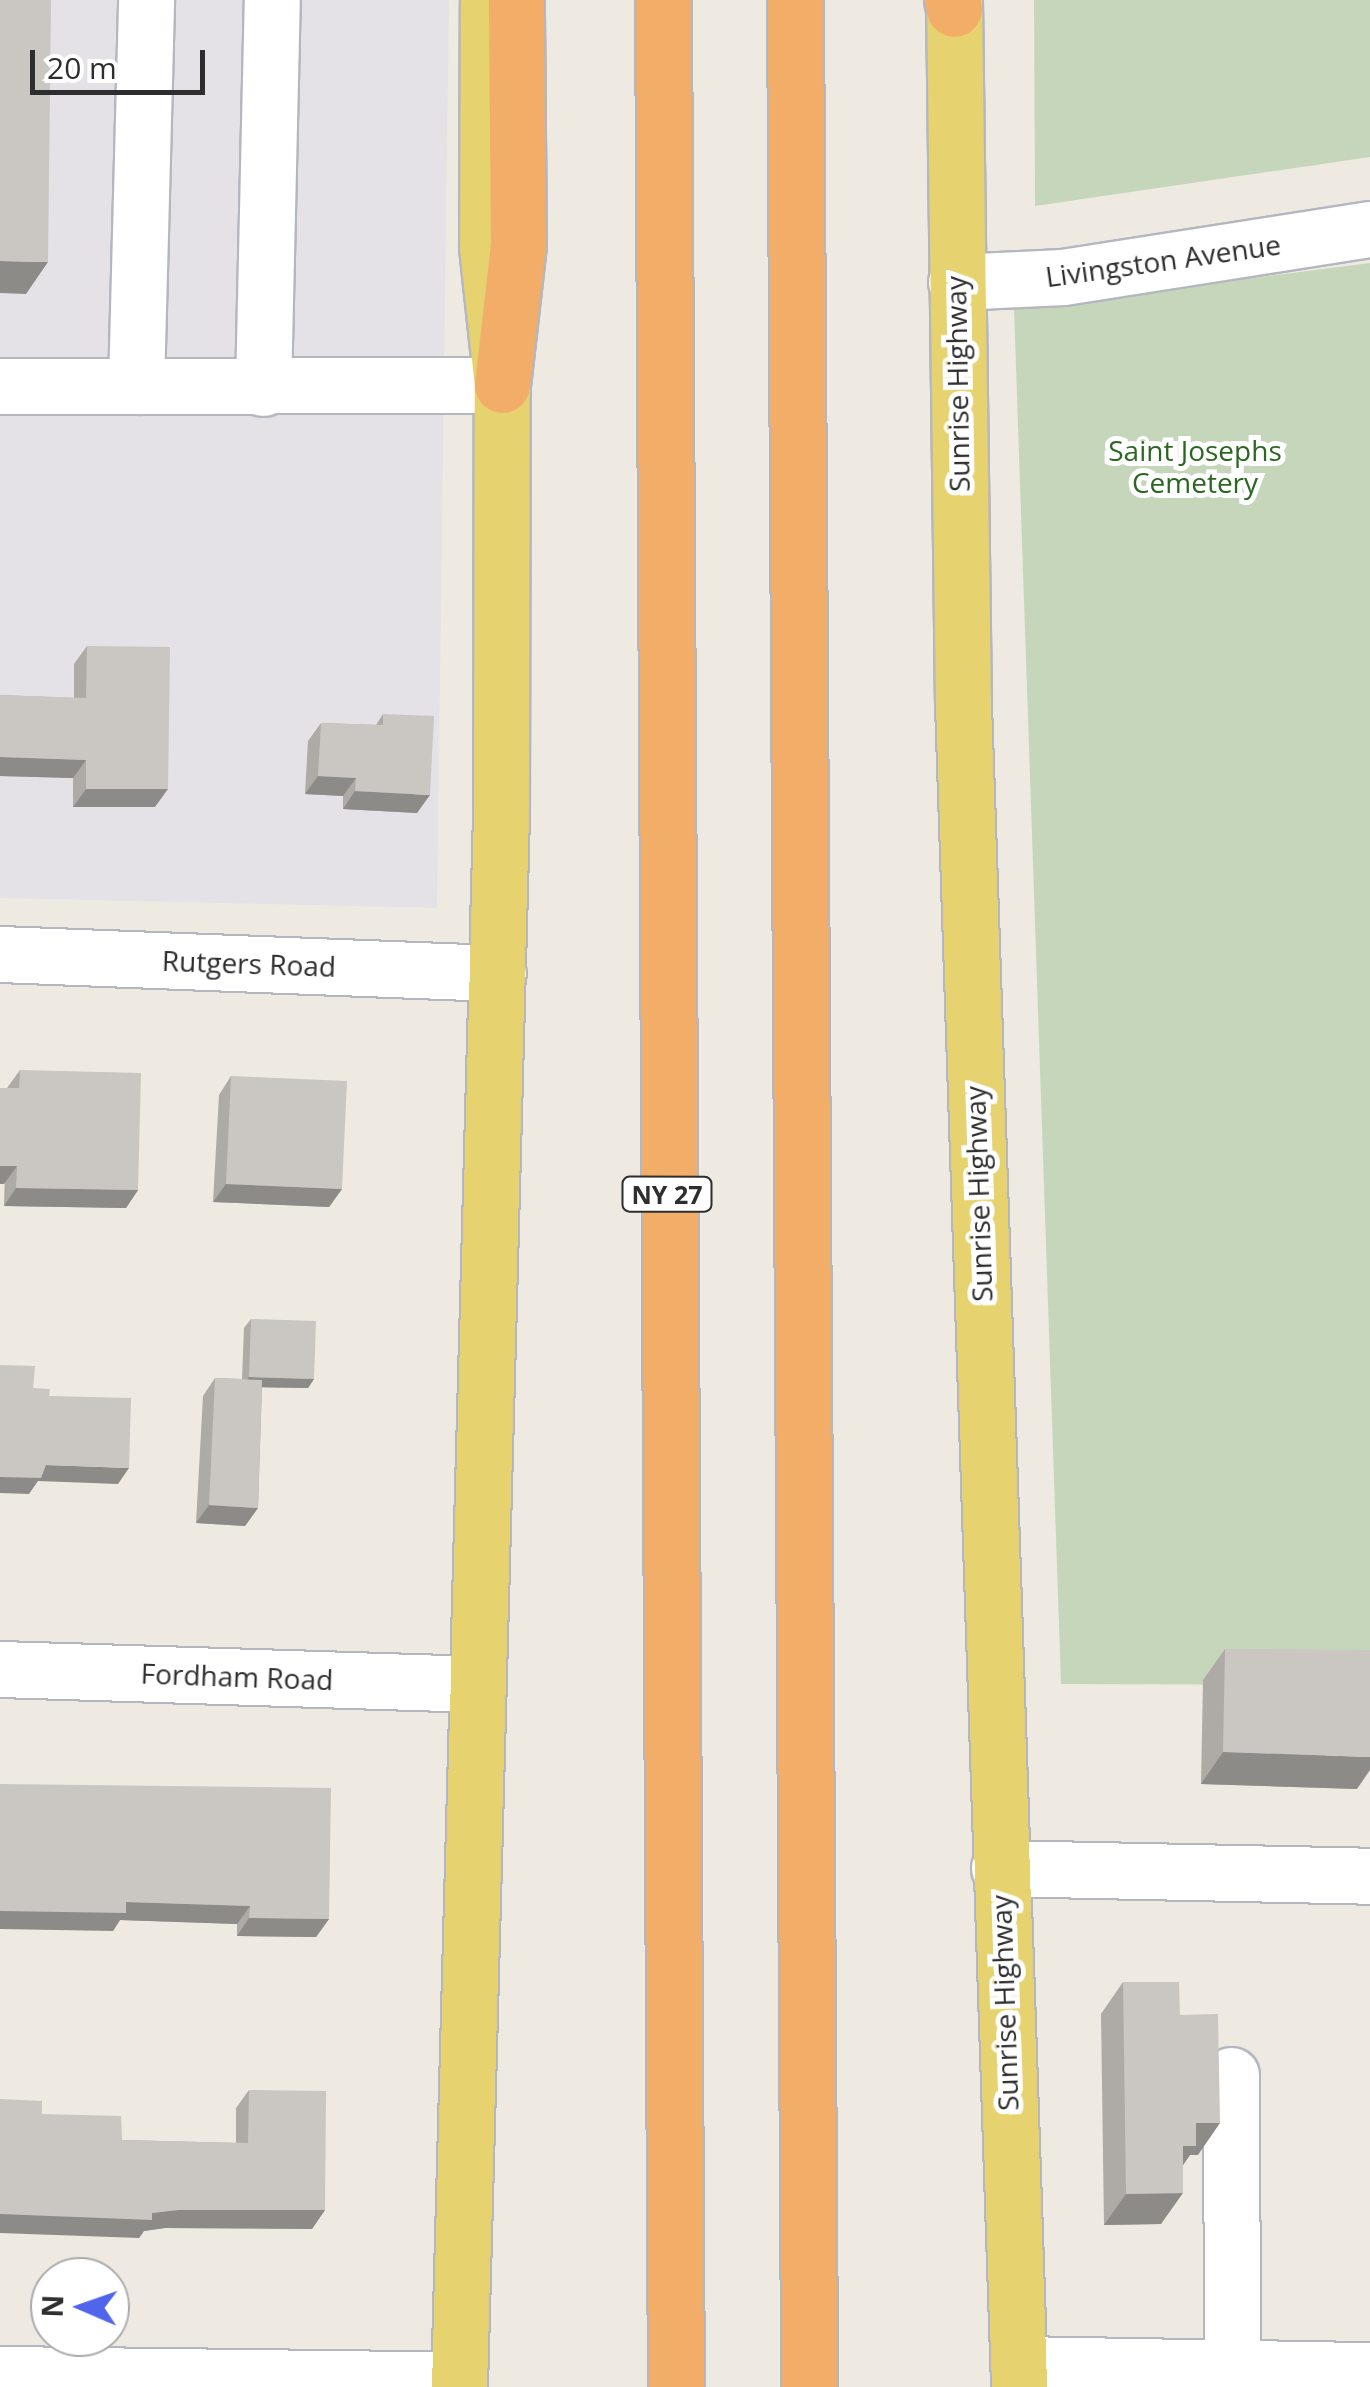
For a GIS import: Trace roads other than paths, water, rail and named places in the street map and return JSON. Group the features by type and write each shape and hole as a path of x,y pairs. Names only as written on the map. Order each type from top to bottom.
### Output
{"highway":[{"path":"502,385 518,245 516,0"},
{"name":"NY 27","path":"663,0 676,2387"},
{"path":"795,0 809,2387"}],"main road":[{"path":"459,2384 474,1684 498,973 502,385 487,246 488,0"},
{"name":"Sunrise Highway","path":"954,3 962,704 1018,2375"}],"street":[{"path":"136,386 146,0"},
{"path":"262,388 272,0"},
{"name":"Livingston Avenue","path":"956,282 1063,277 1370,229"},
{"path":"0,386 502,385"},
{"name":"Rutgers Road","path":"0,954 498,973"},
{"name":"Fordham Road","path":"0,1668 474,1684"},
{"path":"999,1868 1370,1876"},
{"path":"1231,2075 1232,2368"},
{"path":"1018,2375 1232,2368 1370,2370"},
{"path":"0,2374 459,2384"}],"park label":[{"name":"Saint Josephs Cemetery","path":"1195,466"}]}
